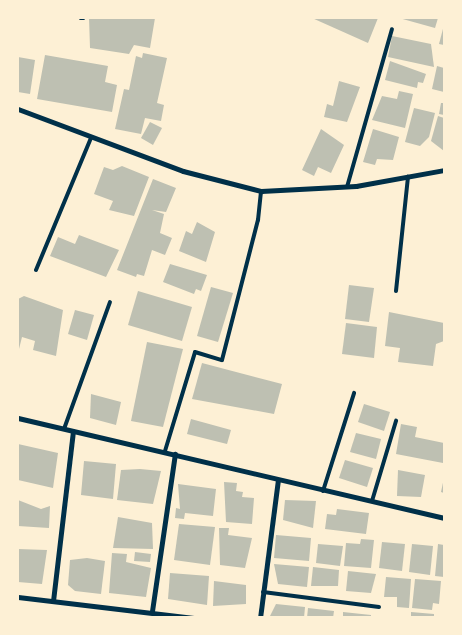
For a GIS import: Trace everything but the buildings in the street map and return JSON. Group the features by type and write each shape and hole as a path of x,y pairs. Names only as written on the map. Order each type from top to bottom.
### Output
{"street":[{"path":"18,109 183,171 262,191 346,187 444,170"},
{"path":"18,418 165,451 322,491 444,518"},
{"path":"53,601 73,431"},
{"path":"152,611 175,454"},
{"path":"260,618 278,480"},
{"path":"18,598 152,611 194,618"}],"lane":[{"path":"346,187 392,29"},
{"path":"36,270 91,138"},
{"path":"396,291 408,177"},
{"path":"165,451 194,352 222,360 258,220 262,191"},
{"path":"64,429 110,302"},
{"path":"322,491 354,393"},
{"path":"372,501 396,420"},
{"path":"263,592 379,608"}]}
